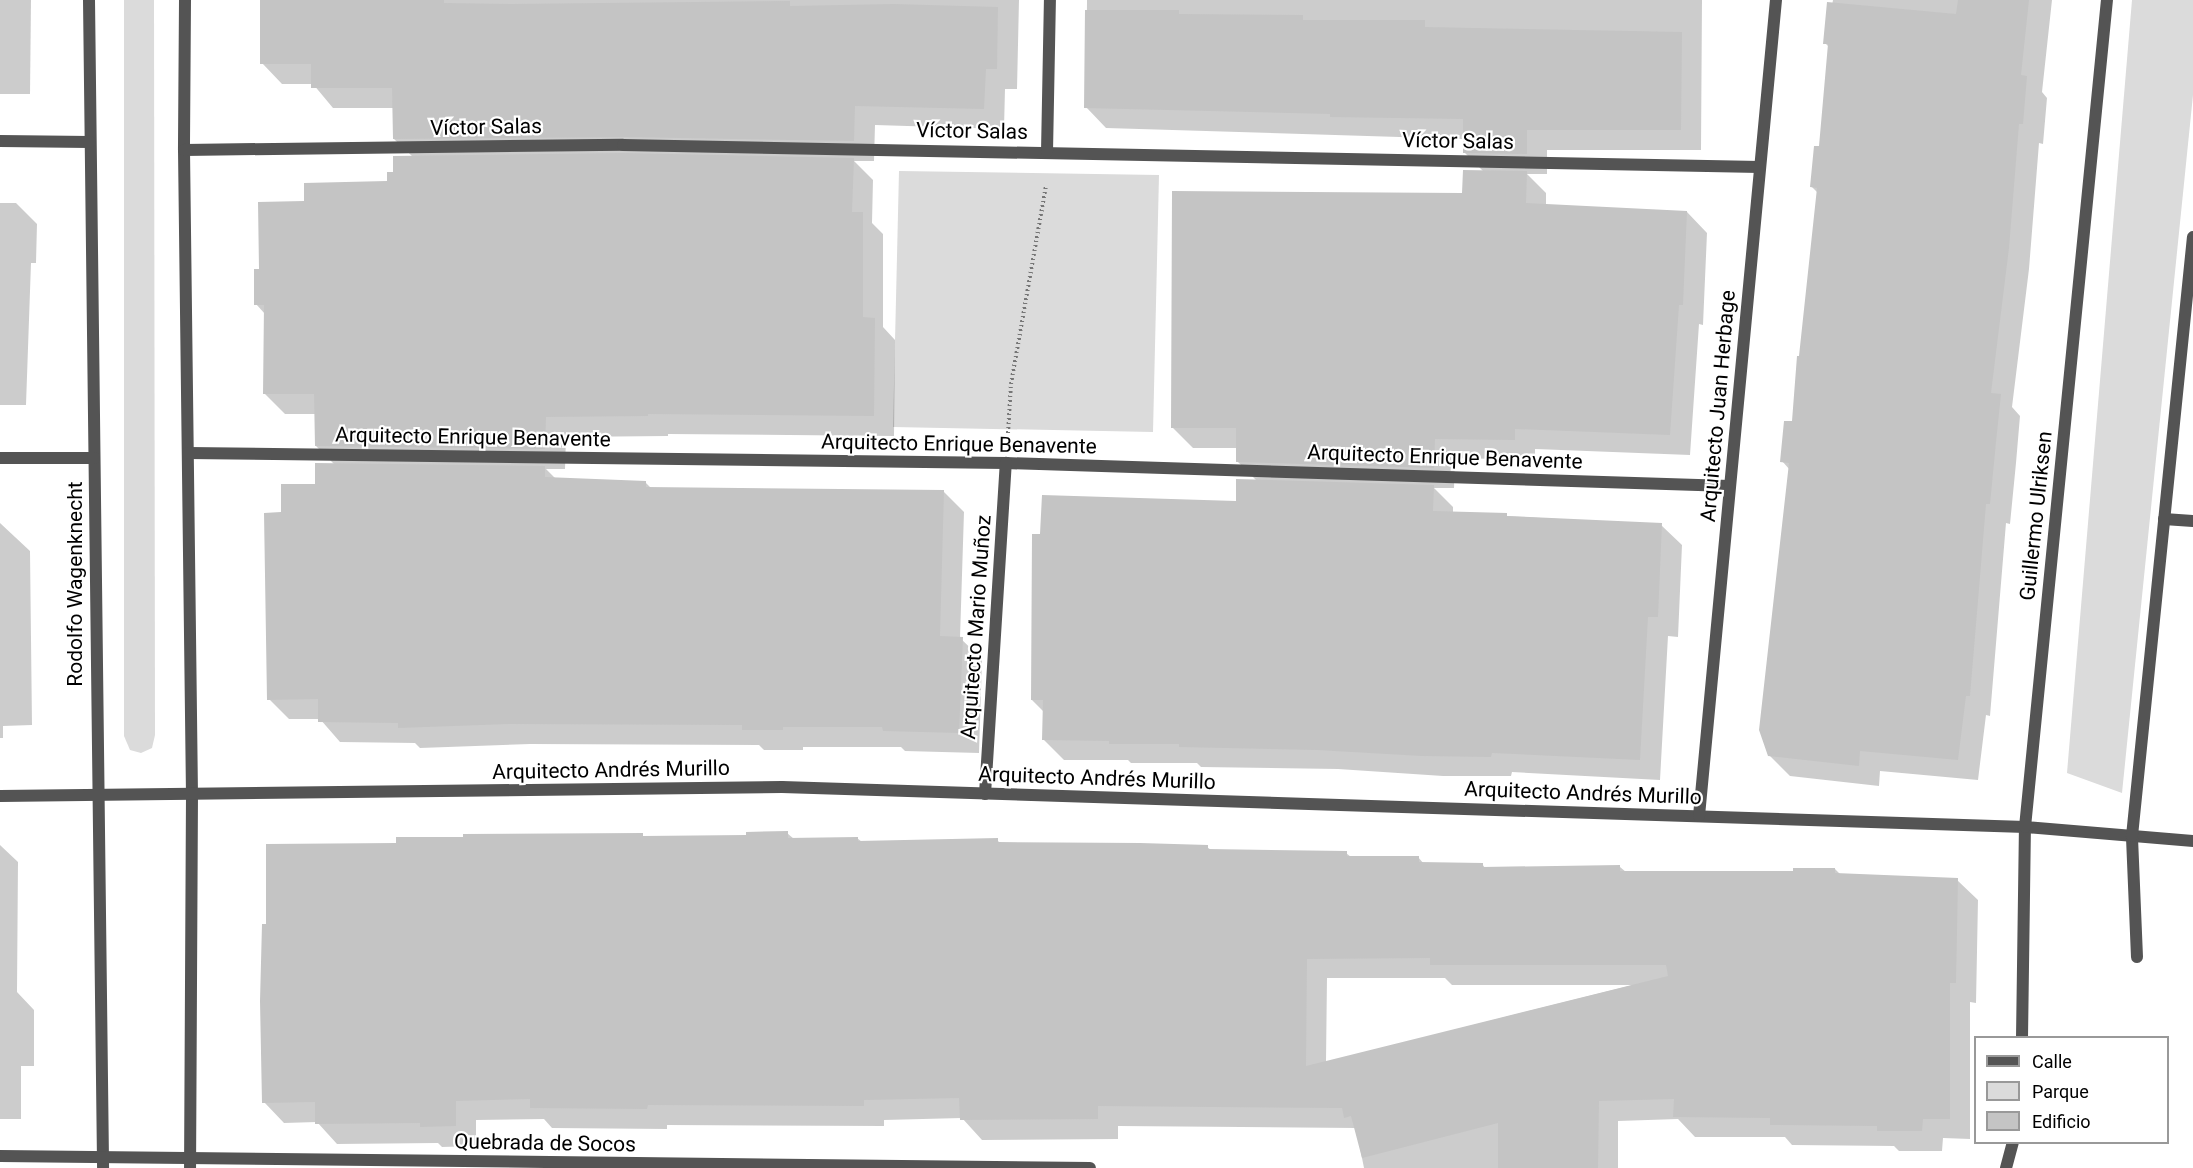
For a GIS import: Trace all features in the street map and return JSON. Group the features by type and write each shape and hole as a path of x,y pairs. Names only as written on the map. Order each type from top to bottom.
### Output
{"street":[{"name":"Rodolfo Wagenknecht","path":"89,0 96,796 103,1162"},
{"path":"185,0 184,150 192,793 190,1162"},
{"path":"1047,152 1050,0"},
{"name":"Arquitecto Juan Herbage","path":"1699,816 1776,0"},
{"name":"Guillermo Ulriksen","path":"2022,1036 2025,827 2107,0"},
{"path":"0,141 90,142"},
{"name":"Víctor Salas","path":"184,150 623,145 1760,167"},
{"path":"2137,957 2132,836 2193,237"},
{"name":"Arquitecto Enrique Benavente","path":"188,453 1006,463 1730,486"},
{"path":"0,458 94,458"},
{"name":"Arquitecto Mario Muñoz","path":"985,794 1006,463"},
{"path":"2164,519 2193,521"},
{"name":"Arquitecto Andrés Murillo","path":"0,796 782,788 2025,827 2193,841"},
{"path":"2006,1168 2013,1144"},
{"name":"Quebrada de Socos","path":"0,1156 103,1162 1090,1168"}],"path":[{"path":"1006,463 1011,384 1045,200 1047,152"}],"green space":[{"path":"124,0 154,0 155,735 152,748 141,753 130,750 124,736"},
{"path":"2132,0 2193,0 2193,95 2122,793 2067,773"},
{"path":"899,171 1159,175 1153,432 893,427"}],"building":[{"path":"260,0 444,0 444,3 512,4 790,1 790,6 894,4 998,7 997,69 986,69 984,109 855,106 854,141 623,137 393,139 392,88 311,88 311,64 260,64"},
{"path":"1958,0 2029,0 2021,75 2027,76 2023,124 2019,124 2009,248 1991,393 2001,394 1990,504 1986,504 1970,696 1966,696 1958,760 1860,751 1859,766 1768,756 1759,730 1789,463 1780,462 1784,421 1792,421 1797,356 1799,356 1817,188 1810,187 1814,146 1819,146 1828,44 1823,44 1827,2 1956,14"},
{"path":"1085,10 1179,10 1179,14 1303,15 1303,20 1425,20 1425,27 1682,32 1681,130 1527,130 1527,154 1463,153 1463,119 1330,117 1330,114 1084,108"},
{"path":"623,153 854,158 852,212 863,212 863,317 875,318 874,416 648,414 648,416 546,417 545,449 315,446 314,394 263,394 264,305 254,305 254,269 259,269 258,202 304,201 304,183 387,181 387,172 393,172 393,156"},
{"path":"1463,170 1527,171 1526,203 1687,211 1683,305 1679,305 1670,435 1515,429 1515,440 1435,439 1434,468 1236,462 1236,428 1171,428 1172,191 1462,193"},
{"path":"315,463 545,466 545,477 646,481 646,487 944,490 940,636 963,637 959,733 883,731 882,727 783,727 783,730 742,730 742,725 509,724 398,728 398,723 318,722 318,699 267,700 264,513 281,512 281,484 315,484"},
{"path":"1236,479 1434,485 1433,511 1507,513 1507,516 1662,523 1658,617 1648,617 1640,760 1492,753 1491,757 1422,756 1317,750 1179,747 1179,744 1109,744 1109,741 1042,740 1043,700 1031,700 1032,534 1040,534 1042,495 1236,501"},
{"path":"788,831 788,838 858,837 858,841 998,838 998,842 1140,843 1208,845 1208,849 1347,851 1347,856 1419,856 1419,862 1483,863 1483,867 1620,865 1620,871 1793,871 1793,868 1835,868 1835,873 1958,878 1956,983 1950,983 1950,1119 1923,1119 1922,1131 1877,1131 1877,1126 1770,1125 1770,1118 1673,1117 1674,1099 1599,1101 1598,1168 1498,1168 1498,1123 1362,1158 1351,1116 1344,1118 1342,1108 1098,1106 1098,1119 960,1120 959,1098 864,1100 864,1106 648,1105 647,1109 530,1108 530,1099 456,1101 456,1126 420,1127 420,1123 315,1124 315,1102 262,1103 260,1001 262,924 266,924 266,844 396,843 396,837 463,837 463,834 643,833 643,836 746,835 746,832","holes":["1430,958 1430,965 1666,965 1668,976 1306,1066 1307,959"]}]}
